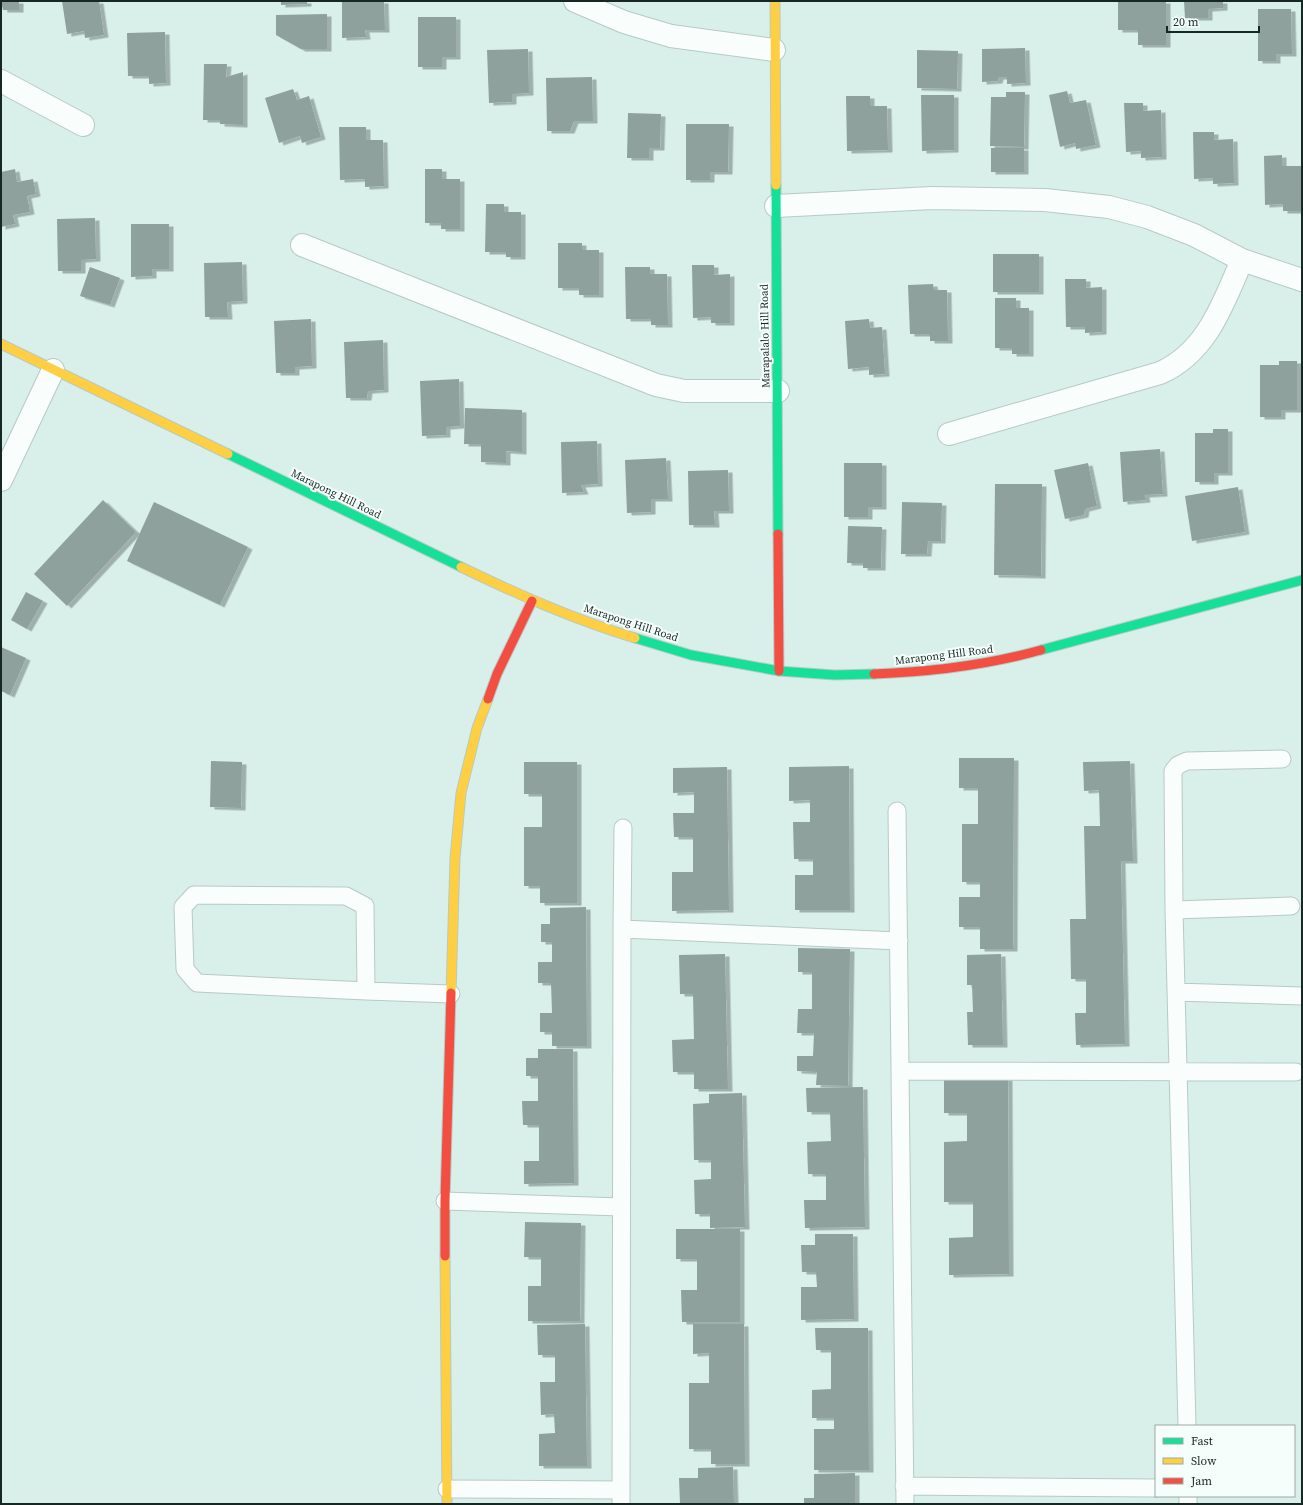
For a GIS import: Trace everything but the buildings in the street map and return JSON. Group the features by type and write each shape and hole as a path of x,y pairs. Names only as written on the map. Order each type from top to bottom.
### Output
{"street":[{"path":"575,1 624,22 671,36 774,50"},
{"name":"Marapalalo Hill Road","path":"775,1 774,50 778,391 778,671"},
{"path":"1,81 83,125"},
{"path":"776,206 932,198 1045,200 1109,207 1147,217 1194,235 1242,260 1302,280"},
{"path":"302,245 656,385 692,391 778,391"},
{"path":"949,434 1160,373 1175,366 1189,355 1215,321 1242,260"},
{"name":"Marapong Hill Road","path":"1,344 532,601 600,627 691,655 778,671 835,675 909,673 1016,658 1302,580"},
{"path":"1,480 53,370"},
{"path":"447,1496 445,1200 454,858 461,793 477,728 497,674 532,601"}],"lane":[{"path":"1187,1425 1174,910 1173,771 1178,765 1187,762 1282,759"},
{"path":"897,811 905,1504"},
{"path":"447,1496 620,1497 623,828"},
{"path":"366,991 365,906 346,896 194,895 183,907 185,969 197,983 366,991 451,994"},
{"path":"1174,910 1291,906"},
{"path":"622,928 899,941"},
{"path":"1176,992 1302,996"},
{"path":"900,1071 1296,1072"},
{"path":"445,1200 621,1206"},
{"path":"904,1486 1155,1488"}],"traffic: fast":[{"path":"776,185 778,534"},
{"path":"228,454 461,567"},
{"path":"1041,650 1302,580"},
{"path":"635,638 691,655 779,671 835,675 874,674"}],"traffic: slow":[{"path":"775,1 776,185"},
{"path":"1,344 228,454"},
{"path":"461,567 546,606 635,638"},
{"path":"451,993 455,858 461,793 477,728 488,699"},
{"path":"445,1256 447,1504"}],"traffic: jam":[{"path":"778,534 779,671"},
{"path":"488,699 497,674 532,601"},
{"path":"874,674 916,672 979,664 1041,650"},
{"path":"445,1256 445,1201 451,993"}]}
